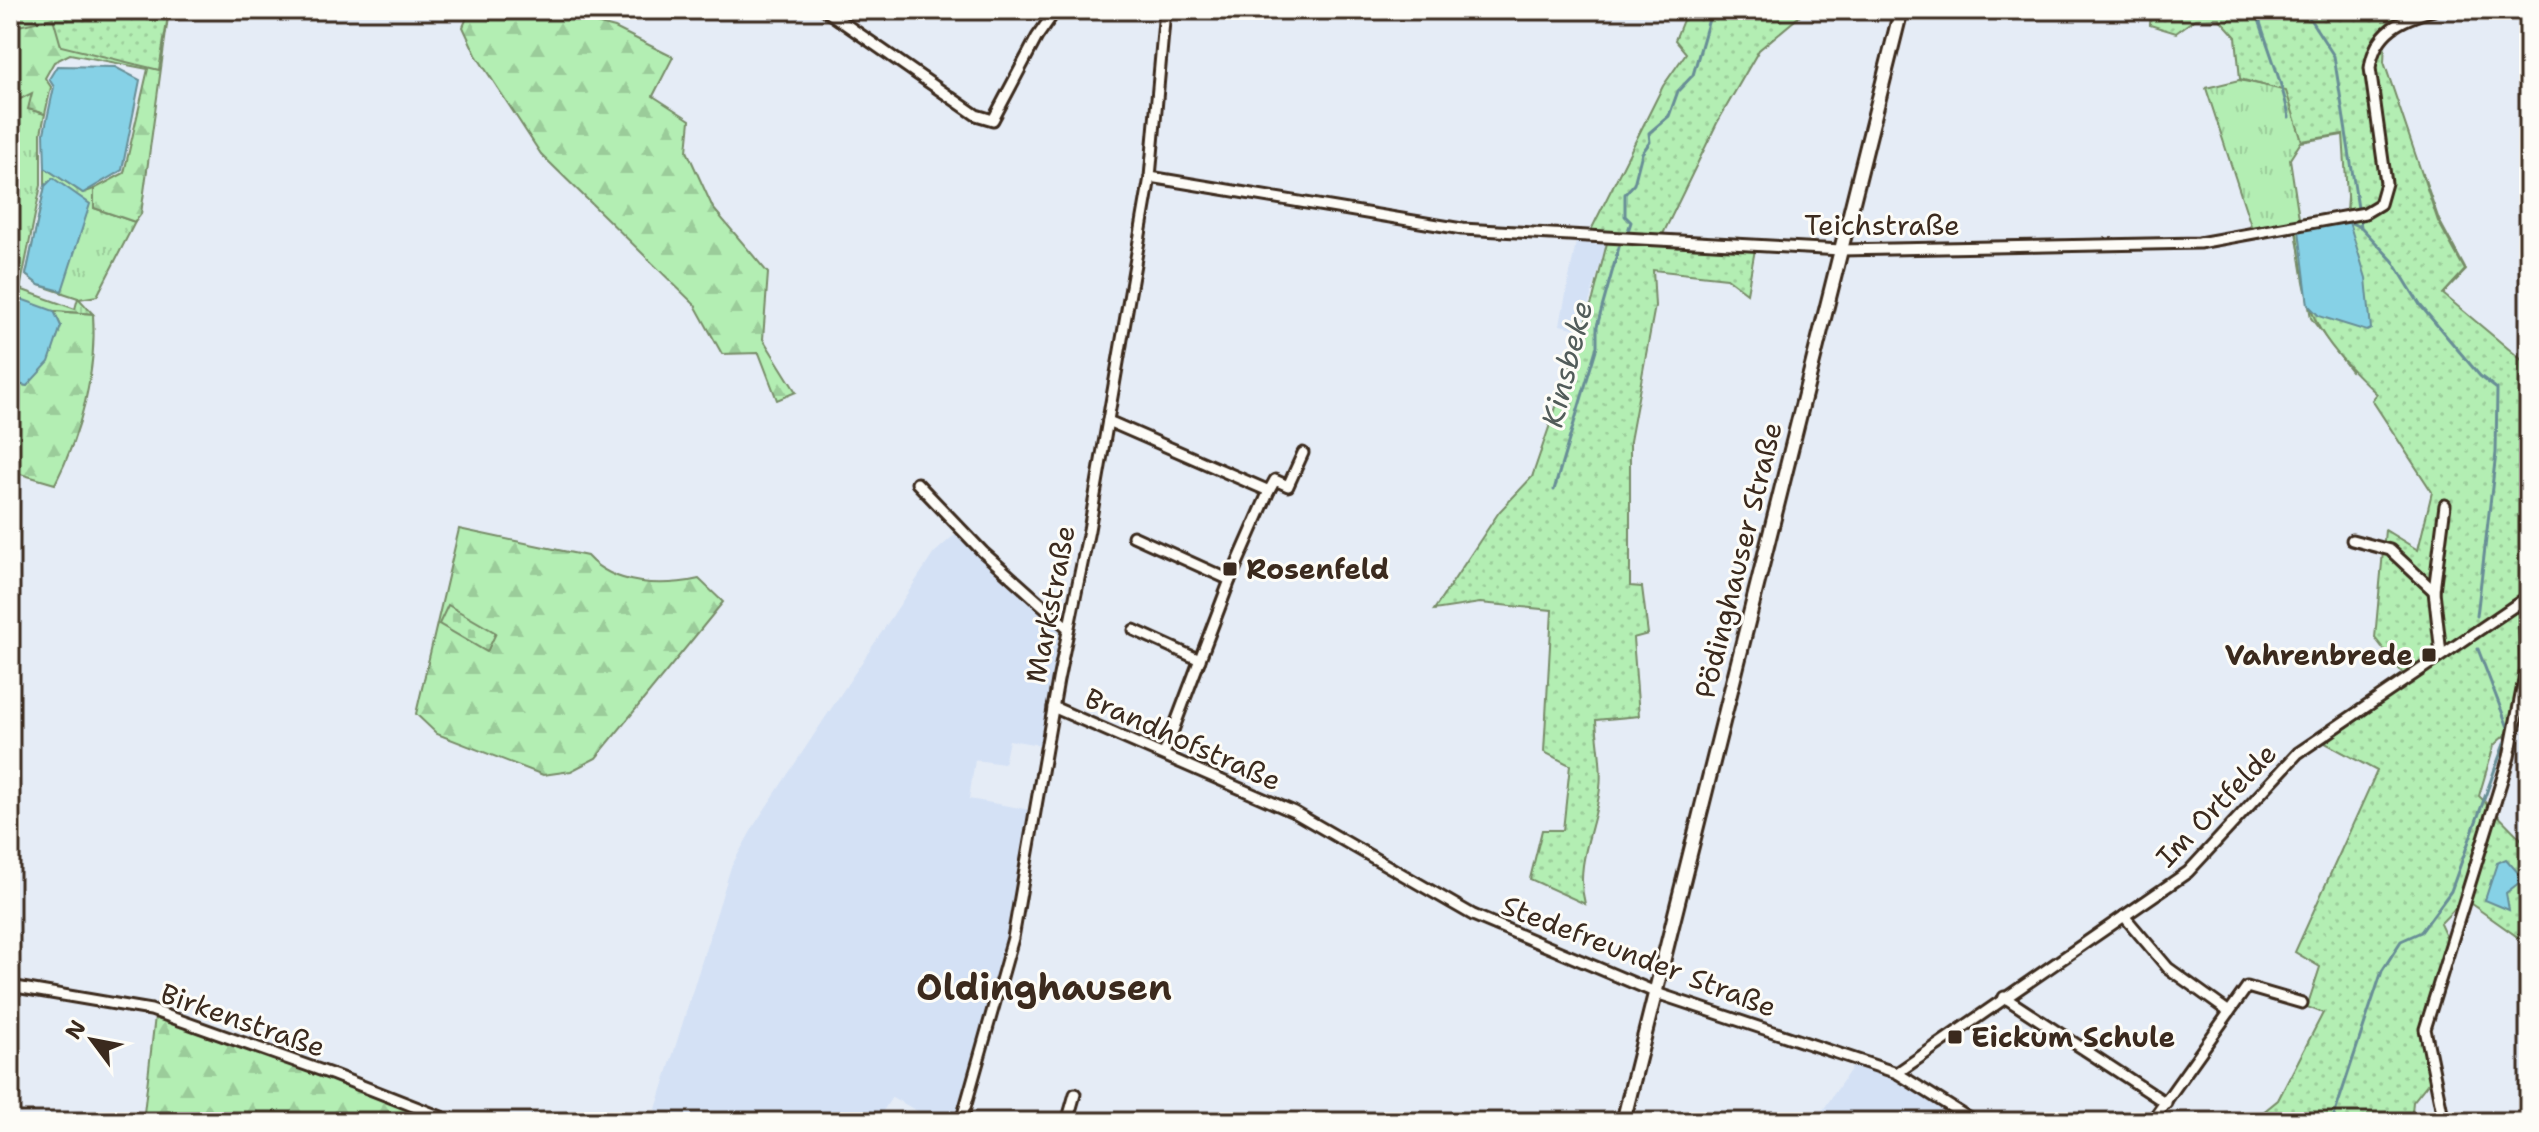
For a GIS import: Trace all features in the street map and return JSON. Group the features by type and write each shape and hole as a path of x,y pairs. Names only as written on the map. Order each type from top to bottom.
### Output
{"street":[{"path":"825,10 976,115 993,120 1037,37 1056,10"},
{"name":"Markstraße","path":"961,1122 1013,938 1053,707 1108,421 1150,177 1165,10"},
{"name":"Pödinghauser Straße","path":"1623,1122 1901,10"},
{"name":"Teichstraße","path":"1150,177 1462,229 1841,250 2199,243 2367,212 2380,204 2386,183 2370,68 2372,51 2381,36 2397,23 2434,10"},
{"path":"1108,421 1269,491"},
{"path":"1164,754 1230,580 1269,491 1275,480 1288,486 1303,453"},
{"path":"917,483 983,552 1068,628"},
{"path":"2441,654 2434,591 2445,505"},
{"path":"1133,536 1230,580"},
{"path":"2352,540 2390,550 2434,591"},
{"path":"2444,1122 2425,1029 2509,757 2526,669 2527,597"},
{"name":"Im Ortfelde","path":"1897,1073 2194,867 2298,753 2527,597"},
{"path":"1134,630 1200,660"},
{"name":"Brandhofstraße","path":"1053,707 1294,812"},
{"name":"Stedefreunder Straße","path":"1294,812 1473,915 1656,991 1897,1073 1975,1122"},
{"path":"2124,916 2168,968 2229,1012"},
{"path":"2151,1122 2229,1012 2252,985 2302,1003"},
{"name":"Birkenstraße","path":"10,986 151,1010 334,1075 454,1122"},
{"path":"2004,997 2166,1103"},
{"path":"1067,1122 1075,1094"}],"shaded area":[{"path":"1577,237 1608,239 1581,330 1560,325"},
{"path":"959,531 1058,623 1060,631 1040,745 1009,740 1004,764 975,760 969,799 1031,810 997,986 955,1122 937,1122 892,1097 876,1122 652,1122 731,867 755,824 934,553"},
{"path":"1853,1066 1890,1077 1963,1122 1826,1122 1819,1116"}],"green space":[{"path":"10,10 169,10 141,214 135,222 94,208 94,189 124,173 148,69 70,54 54,62 45,78 51,87 45,114 28,109 32,93 10,104"},
{"path":"10,10 169,10 159,70 61,46 53,18 10,28"},
{"path":"470,10 546,10 615,28 673,57 653,96 690,120 687,151 713,208 768,273 763,339 796,392 777,400 759,353 722,354 695,305 541,154 476,55 463,27"},
{"path":"1687,10 1807,10 1759,50 1717,123 1661,238 1756,244 1747,293 1727,278 1653,270 1655,306 1630,441 1630,586 1642,587 1648,634 1633,638 1639,716 1596,720 1601,780 1582,874 1585,904 1530,879 1542,830 1563,830 1570,765 1544,752 1552,610 1480,603 1434,610 1499,512 1532,477 1593,299 1608,239 1587,238 1663,86 1686,53 1675,40"},
{"path":"2151,10 2437,10 2399,25 2385,40 2384,62 2438,221 2465,270 2443,294 2529,366 2529,656 2507,733 2494,745 2479,796 2529,847 2529,945 2464,899 2440,924 2449,943 2427,1037 2439,1069 2413,1102 2411,1122 2251,1122 2278,1100 2323,1013 2307,1007 2320,967 2295,952 2377,771 2325,743 2410,683 2375,638 2385,530 2418,550 2432,492 2372,400 2377,394 2325,337 2309,303 2296,227 2333,220 2348,211 2343,134 2302,141 2286,91 2240,79 2236,37 2219,18 2195,19 2176,33 2150,25"},
{"path":"2239,80 2278,88 2341,91 2343,135 2301,142 2290,159 2299,218 2346,211 2347,197 2423,174 2439,220 2466,270 2444,293 2402,246 2411,313 2351,371 2311,318 2296,232 2255,238 2206,88"},
{"path":"33,92 29,109 45,114 41,133 41,185 20,289 75,309 78,298 39,285 26,275 45,186 45,168 83,193 94,189 94,208 135,222 97,296 79,299 93,314 55,311 27,386 10,383 10,104"},
{"path":"54,311 93,314 94,336 90,379 80,423 55,484 10,471 10,383 27,386 61,326"},
{"path":"459,529 587,556 611,573 639,582 670,583 699,579 723,602 596,758 571,771 543,775 437,734 416,714"},
{"path":"448,605 496,633 487,652 439,624"},
{"path":"155,1016 419,1112 413,1122 143,1122"}],"water":[{"path":"57,66 115,67 140,80 122,170 83,193 45,168 44,133 54,87 49,79"},
{"path":"53,178 90,204 62,291 39,285 26,275 45,186"},
{"path":"2349,222 2366,278 2371,329 2367,331 2319,316 2308,305 2299,230"},
{"path":"10,295 54,311 61,326 49,362 27,386 10,382"},
{"path":"2506,859 2520,875 2520,882 2506,893 2509,910 2485,900 2497,863"}],"waterway":[{"name":"Kinsbeke","path":"1628,231 1631,222 1625,216 1625,194 1634,184 1642,153 1650,142 1649,133 1669,116 1678,91 1693,75 1709,19 1718,10"},
{"path":"2256,10 2289,117"},
{"path":"2304,10 2334,56 2361,227 2393,261 2420,305 2480,376 2497,389 2496,453 2477,616"},
{"path":"2349,222 2360,227"},
{"name":"Kinsbeke","path":"1554,490 1597,346 1597,326 1619,247"},
{"path":"2332,1122 2382,971 2401,941 2421,932 2451,891 2509,730 2478,649"}],"place":[{"name":"Rosenfeld","path":"1230,569"},
{"name":"Vahrenbrede","path":"2429,655"},
{"name":"Eickum Schule","path":"1955,1037"}],"district":[{"name":"Oldinghausen","path":"1044,987"}]}
